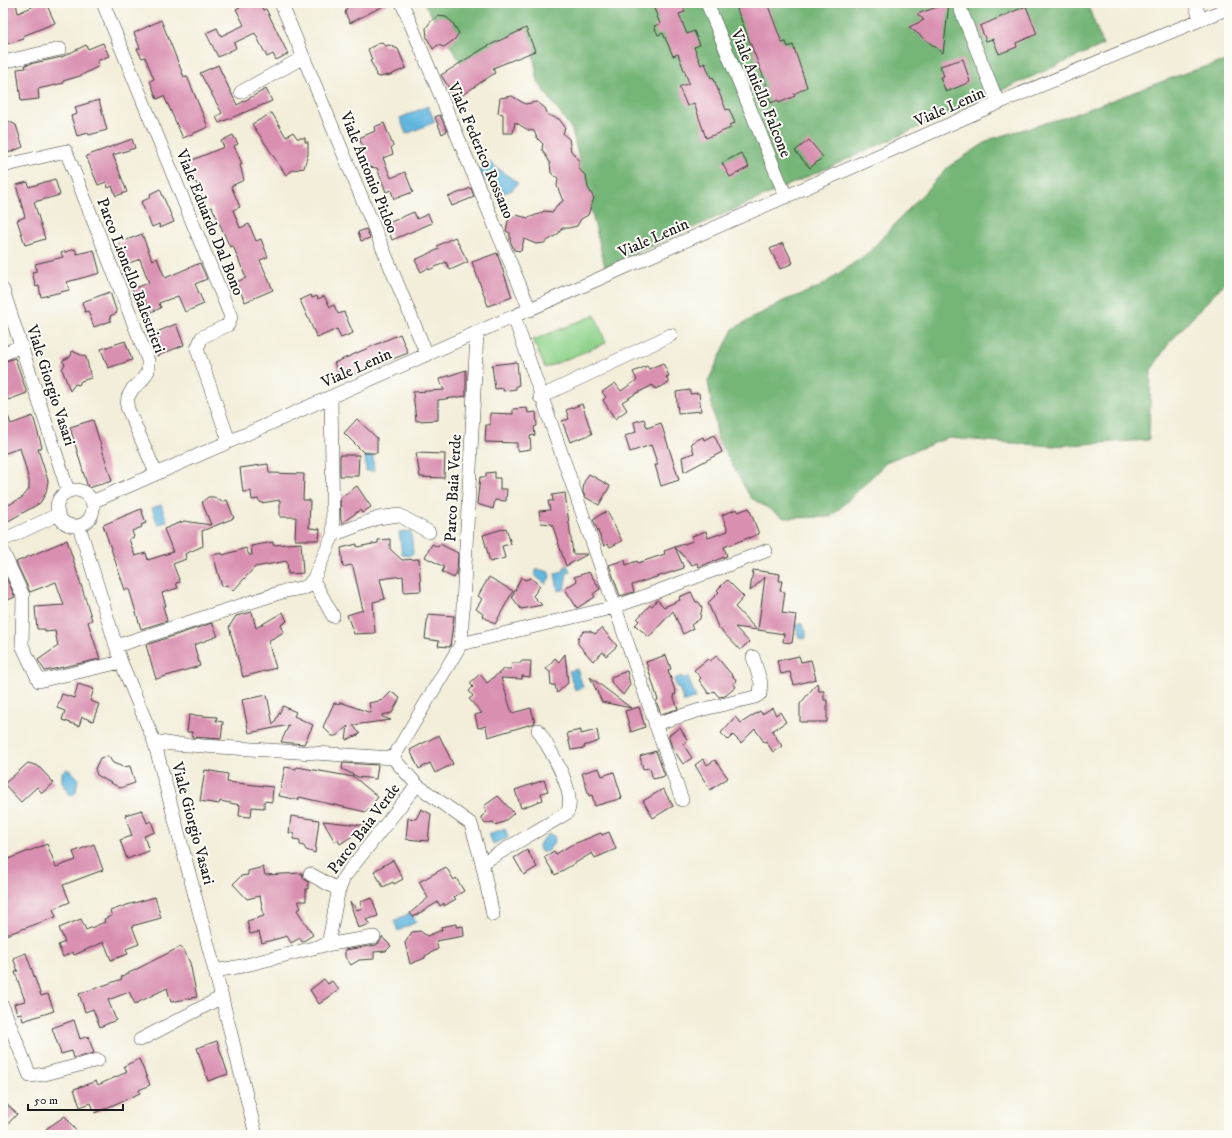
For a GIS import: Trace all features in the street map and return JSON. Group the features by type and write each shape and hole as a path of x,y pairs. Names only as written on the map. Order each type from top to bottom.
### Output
{"street":[{"name":"Viale Eduardo Dal Bono","path":"103,3 231,317 228,326 202,336 198,349 229,441"},
{"name":"Viale Antonio Pitloo","path":"281,3 426,355"},
{"name":"Viale Federico Rossano","path":"402,3 530,310"},
{"name":"Viale Aniello Falcone","path":"707,3 786,197"},
{"path":"958,3 998,103"},
{"path":"1195,3 1200,19"},
{"name":"Viale Lenin","path":"92,502 998,103 1229,8"},
{"path":"3,62 60,49"},
{"path":"242,92 304,57"},
{"name":"Parco Lionello Balestrieri","path":"3,166 66,151 148,360 148,371 141,382 133,388 128,397 127,407 156,473"},
{"name":"Viale Giorgio Vasari","path":"3,290 68,490"},
{"path":"514,317 540,397 682,800"},
{"name":"Parco Baia Verde","path":"477,333 461,644 393,758 417,785 471,824 494,915"},
{"path":"540,397 671,335"},
{"path":"3,354 21,346"},
{"path":"116,646 285,591 307,587 313,580 333,536 331,397"},
{"path":"68,490 81,490 87,494 92,502 93,511 91,518 85,524 79,526 66,524 57,515 57,502 68,490"},
{"path":"3,540 57,515"},
{"path":"333,536 378,518 399,515 429,532"},
{"name":"Viale Giorgio Vasari","path":"79,526 121,662 154,740 222,997 256,1135"},
{"path":"461,644 615,608 766,551"},
{"path":"3,552 23,596 22,645 39,681 121,662"},
{"path":"313,580 333,616"},
{"path":"655,724 700,710 755,697 760,694 761,683 753,657"},
{"path":"482,863 567,813 570,807 570,799 556,761 538,730"},
{"path":"154,740 172,744 393,758"},
{"name":"Parco Baia Verde","path":"325,945 329,940 339,890 344,877 417,785"},
{"path":"310,874 339,890"},
{"path":"215,971 242,966 325,945 374,937"},
{"path":"140,1040 222,997"},
{"path":"3,1007 30,1076 45,1074 98,1060"}],"green space":[{"path":"424,3 1087,3 1103,45 605,267 572,130 538,82 529,31 461,63"},
{"path":"1229,60 1229,278 1169,343 1151,370 1149,440 1051,446 948,438 888,461 831,517 784,518 751,498 718,440 708,381 733,329 783,301 818,288 868,253 948,167 991,139 1069,116 1188,72"},
{"path":"595,315 606,343 545,368 533,340"}],"water":[{"path":"428,106 435,122 406,134 400,118"},
{"path":"489,162 518,183 512,190 504,193 482,178 478,169"},
{"path":"365,456 373,456 374,471 366,471"},
{"path":"161,505 167,521 158,525 152,508"},
{"path":"411,531 413,553 409,556 402,555 399,532"},
{"path":"568,566 570,572 567,573 564,590 558,591 555,573 564,571 564,567"},
{"path":"537,569 549,572 550,577 546,584 534,575"},
{"path":"798,623 801,623 806,631 806,638 802,639 798,636 796,626"},
{"path":"577,669 583,687 575,690 569,671"},
{"path":"682,676 683,679 688,677 696,698 684,702 674,679"},
{"path":"67,769 78,778 76,792 73,795 68,793 62,782 62,772"},
{"path":"505,828 508,838 493,844 489,834"},
{"path":"549,834 554,836 555,840 549,850 545,852 540,851 539,846 542,840"},
{"path":"411,912 416,922 398,931 394,921"}],"building":[{"path":"3,3 16,3 18,13 41,3 46,3 55,23 23,36 24,39 3,45"},
{"path":"248,3 260,3 263,10 266,9 288,54 276,60 273,54 267,57 255,33 234,43 236,48 218,57 206,33 217,28 221,36 244,25 236,9"},
{"path":"351,3 389,3 350,23 345,13 348,5"},
{"path":"652,3 682,3 685,12 679,14 687,34 694,31 700,45 694,47 701,65 705,63 711,78 713,77 726,110 729,109 735,123 729,125 731,128 706,138 694,103 687,106 679,87 689,83 678,54 673,56 663,33 658,35 654,26 660,24"},
{"path":"751,3 767,3 782,43 786,42 788,47 793,45 807,87 794,94 795,96 779,103 778,100 771,103 765,87 767,86 737,9"},
{"path":"949,3 943,53 909,27 924,20 917,14"},
{"path":"1026,6 1037,34 1016,43 1017,47 999,54 993,39 986,41 980,26"},
{"path":"438,16 446,17 452,22 459,33 454,40 444,47 438,45 433,49 427,38 426,28 431,21"},
{"path":"161,20 184,77 187,76 208,127 183,138 164,96 157,99 150,81 154,79 145,57 142,58 137,49 140,48 134,33"},
{"path":"526,28 535,51 493,68 495,73 456,99 441,75 486,47"},
{"path":"381,42 385,46 389,45 398,49 406,68 388,76 376,76 375,69 370,61 372,60 368,49"},
{"path":"103,43 109,56 97,61 99,66 80,76 63,81 64,83 38,89 39,99 21,101 17,69 26,68 25,65 62,57 86,45 88,49"},
{"path":"963,59 970,82 946,92 940,77 944,76 940,66"},
{"path":"218,65 237,105 266,89 272,101 219,123 216,117 222,113 200,73"},
{"path":"512,96 525,104 537,102 545,108 548,115 559,119 565,127 563,134 569,139 571,151 579,161 579,169 586,176 588,188 594,198 588,215 581,219 577,226 562,228 558,234 544,243 536,244 524,239 521,251 514,250 510,240 510,233 506,231 508,221 516,215 528,218 544,211 553,212 556,206 563,201 557,186 558,178 551,173 550,163 542,149 543,144 537,138 534,131 528,130 515,122 513,133 503,133 503,114 498,113 500,98"},
{"path":"99,100 107,130 89,135 88,133 77,136 71,116 77,114 75,107"},
{"path":"272,113 286,137 293,132 297,138 305,138 305,142 308,142 308,154 304,168 293,170 286,175 252,124"},
{"path":"440,115 447,131 442,134 435,117"},
{"path":"8,121 16,125 23,147 3,155 3,124"},
{"path":"384,123 393,146 391,148 393,154 383,158 391,178 405,172 413,192 394,199 391,190 386,192 377,168 366,165 359,149 363,147 359,138 375,131 374,127"},
{"path":"233,135 238,144 234,146 242,164 240,165 244,180 231,186 240,207 233,210 240,228 249,224 256,241 261,239 268,257 260,260 273,290 245,302 236,282 246,278 233,246 230,247 212,207 208,209 196,182 193,183 185,163 224,147 221,141"},
{"path":"132,139 135,148 113,155 127,192 116,196 112,186 108,188 106,182 98,185 86,156"},
{"path":"809,140 823,157 810,168 795,151"},
{"path":"741,153 749,167 730,177 722,163"},
{"path":"55,179 60,195 34,202 45,239 25,245 17,220 25,217 16,185 28,182 29,187"},
{"path":"471,188 474,197 452,206 448,197"},
{"path":"160,189 174,222 160,228 159,224 152,227 141,202 151,197 150,194"},
{"path":"414,212 417,219 428,214 432,223 392,240 386,224"},
{"path":"366,229 370,238 361,241 358,232"},
{"path":"142,234 152,260 157,258 165,278 200,263 207,279 195,284 204,304 185,312 178,296 159,303 161,308 151,312 144,299 137,302 132,289 149,283 140,259 124,265 120,253 122,253 119,243"},
{"path":"455,237 468,262 450,270 446,262 421,272 415,260 439,249 437,246"},
{"path":"783,243 793,263 780,269 770,249"},
{"path":"75,249 77,254 94,250 100,273 67,282 69,290 41,297 39,286 36,287 32,272 37,271 35,264 63,257 61,253"},
{"path":"497,253 512,297 488,306 472,262"},
{"path":"110,292 117,313 110,316 111,321 94,327 88,311 85,312 82,302"},
{"path":"311,295 312,298 317,296 318,299 324,296 330,307 334,305 338,314 344,312 353,333 341,338 337,329 317,338 300,300"},
{"path":"176,324 184,345 157,356 152,334"},
{"path":"400,334 408,353 341,379 334,363"},
{"path":"125,341 132,360 108,368 101,349"},
{"path":"72,351 86,357 91,378 81,381 79,385 75,384 70,391 62,369 65,364 62,361 71,356"},
{"path":"15,358 27,393 8,400 3,386 3,362"},
{"path":"517,362 519,385 516,386 516,389 503,391 503,388 495,389 492,365"},
{"path":"663,363 669,376 666,377 669,383 655,389 653,385 622,402 627,410 615,419 603,400 606,397 602,392 615,383 621,391 637,380 633,372 647,366 649,369"},
{"path":"466,370 466,396 438,400 438,420 416,421 413,392 444,390 439,379"},
{"path":"690,390 690,394 699,393 701,411 678,413 676,392"},
{"path":"3,404 11,424 33,416 42,447 38,449 48,481 46,493 40,503 3,524 3,508 23,497 29,489 29,480 20,448 3,454"},
{"path":"582,404 592,434 570,442 562,421 569,419 566,410"},
{"path":"527,408 528,413 536,412 537,426 534,427 535,435 530,436 531,449 517,451 517,443 485,442 486,425 490,425 490,413 513,414 513,409"},
{"path":"357,419 377,438 377,453 364,453 344,433"},
{"path":"644,419 647,428 661,423 679,480 661,486 655,465 658,465 651,445 630,452 625,436 636,432 634,422"},
{"path":"93,420 112,481 88,488 70,427"},
{"path":"714,435 722,452 684,472 682,457 694,453 691,443 703,437 704,440"},
{"path":"416,453 445,454 444,478 420,477"},
{"path":"340,455 359,455 358,476 340,476"},
{"path":"268,464 269,473 304,474 303,500 310,500 309,528 320,529 319,540 295,540 296,517 280,517 280,500 261,503 258,499 252,500 251,491 243,492 240,468"},
{"path":"495,472 495,478 500,478 500,489 507,489 506,501 495,500 493,509 477,504 480,477 486,477 486,473"},
{"path":"589,474 610,486 599,505 585,497 583,492 584,482"},
{"path":"357,486 371,507 362,513 360,510 342,523 340,498"},
{"path":"565,493 573,554 588,554 566,566 552,524 541,523 539,511 550,510 548,501 553,501 552,495"},
{"path":"208,497 214,497 222,502 227,500 234,518 202,531 203,546 185,554 186,559 173,564 180,582 176,583 178,588 162,593 166,606 163,606 167,621 141,629 129,589 125,590 103,525 141,509 146,523 141,525 142,527 132,531 134,537 129,539 135,556 146,553 148,560 173,552 164,529 184,521 211,525 202,502"},
{"path":"749,508 759,534 724,547 727,556 699,567 697,563 692,565 675,547 693,541 692,536 706,531 708,538 728,531 722,515 737,509 738,512"},
{"path":"607,511 622,541 610,547 608,544 604,546 593,519"},
{"path":"506,528 511,544 502,546 505,558 490,562 483,535"},
{"path":"390,539 390,549 402,560 419,559 421,591 404,592 403,576 380,579 385,599 373,602 375,633 354,634 347,615 363,610 353,567 351,565 343,567 341,548 357,544 357,547 378,543 378,540"},
{"path":"67,540 92,620 88,622 100,659 45,671 38,660 58,646 55,631 45,632 45,629 37,629 35,607 64,605 56,582 30,592 16,562"},
{"path":"273,542 273,545 301,543 303,573 288,574 287,561 255,567 233,591 227,585 222,587 213,555 222,553 223,555 246,548 249,555 252,555 251,546"},
{"path":"432,544 438,547 440,544 458,553 457,572 454,578 442,572 444,567 425,557"},
{"path":"675,547 684,568 632,585 634,592 620,596 609,565 625,560 626,565 637,561 638,563 665,554 664,551"},
{"path":"753,570 780,574 779,581 782,581 780,591 785,592 782,613 796,615 792,643 783,642 784,634 758,630 765,577 750,591"},
{"path":"3,571 15,597 3,602"},
{"path":"589,572 600,589 593,594 595,597 577,608 565,589 577,581 574,577"},
{"path":"489,577 513,591 495,624 482,616 483,614 476,609 482,599 478,596"},
{"path":"521,577 525,580 531,578 540,586 533,596 542,605 521,609 512,597"},
{"path":"727,580 744,597 735,607 757,630 735,627 749,642 740,650 718,627 708,603 719,592 717,590"},
{"path":"691,592 696,602 699,602 702,607 700,619 691,625 693,629 683,634 673,611 649,637 635,625 639,621 637,619 657,600 664,607 680,600 679,597"},
{"path":"252,612 256,628 283,612 287,621 281,625 284,632 268,641 276,668 243,677 229,627 236,616"},
{"path":"428,614 454,616 450,647 438,646 439,641 425,639"},
{"path":"212,623 218,636 194,645 200,666 156,679 146,645"},
{"path":"602,628 617,646 606,656 603,652 593,661 578,644 578,638 584,631 590,631 595,634"},
{"path":"565,654 568,683 557,693 555,685 551,685 550,672 546,669 555,658 559,662"},
{"path":"666,655 671,669 668,670 676,694 673,695 678,709 661,714 656,701 658,700 646,662"},
{"path":"716,656 737,681 733,683 736,687 725,696 719,697 714,691 709,694 699,680 701,678 694,670 708,659 710,661"},
{"path":"799,656 801,662 811,660 816,679 794,685 790,672 781,674 777,661"},
{"path":"521,661 531,661 530,677 522,676 522,679 501,678 512,713 531,708 535,723 488,737 486,726 478,728 475,715 482,713 469,699 473,696 469,691 473,687 470,683 480,674 487,683 504,669 511,669 512,663 521,663"},
{"path":"627,671 630,685 623,695 611,682 611,677"},
{"path":"590,677 631,708 602,702"},
{"path":"817,683 819,691 824,691 824,700 827,700 827,722 800,722 800,704"},
{"path":"78,684 94,689 90,701 99,704 93,721 82,717 79,726 62,720 65,711 57,708 62,694 74,698"},
{"path":"391,692 400,698 392,713 382,715 382,717 391,720 353,725 360,734 346,740 348,726 336,736 332,736 323,727 334,703 339,705 340,702 371,713 369,703 383,700"},
{"path":"267,695 273,725 283,706 296,712 294,716 313,725 304,744 281,742 289,725 249,733 242,700"},
{"path":"639,707 645,727 631,732 625,711"},
{"path":"772,708 776,715 780,712 786,722 772,731 782,746 773,752 766,741 764,742 755,729 741,743 733,735 728,740 721,733 735,717 741,723 760,711 762,714"},
{"path":"189,715 217,717 216,721 223,722 221,739 192,737 192,732 187,732"},
{"path":"680,728 688,741 683,744 692,758 683,764 672,747 669,738 669,735"},
{"path":"581,730 581,734 597,730 599,741 584,746 585,748 571,750 567,733"},
{"path":"439,735 453,764 435,773 430,763 419,769 410,750"},
{"path":"656,751 665,776 653,779 650,768 643,769 640,756"},
{"path":"108,756 113,763 123,767 130,766 135,783 120,788 97,775 95,769 100,758"},
{"path":"703,759 707,765 715,760 728,778 710,790 695,765"},
{"path":"28,763 38,766 54,783 42,793 37,787 21,802 4,784"},
{"path":"343,763 378,765 376,779 358,777 342,769"},
{"path":"285,767 296,769 297,767 354,777 378,797 366,812 299,797 299,800 279,796"},
{"path":"599,768 602,776 614,772 622,798 595,806 592,795 589,796 582,773"},
{"path":"205,770 228,774 227,782 273,787 272,802 264,801 264,808 252,807 251,817 239,816 240,805 220,801 219,804 200,801"},
{"path":"544,780 548,791 541,793 543,800 521,808 515,790"},
{"path":"663,789 673,806 653,818 643,801"},
{"path":"498,796 514,813 504,822 495,825 493,822 485,824 481,817 487,812 484,806"},
{"path":"421,809 431,814 428,841 406,839 408,818 416,819"},
{"path":"142,810 147,823 151,821 155,832 144,836 149,851 127,859 120,840 132,836 125,815"},
{"path":"291,816 319,820 315,853 306,850 304,846 300,845 300,840 293,839 294,833 289,833"},
{"path":"323,821 368,826 340,844 338,840 335,842"},
{"path":"609,832 616,849 595,858 592,853 555,875 544,857 554,851 556,854 571,845 601,833 602,835"},
{"path":"47,844 56,867 76,860 73,852 94,844 103,870 63,885 70,902 53,909 56,917 3,936 3,861"},
{"path":"527,850 537,867 524,875 514,858"},
{"path":"393,860 403,879 394,884 393,882 383,887 374,871"},
{"path":"263,867 265,875 302,873 303,878 308,882 308,889 306,889 306,901 298,901 301,908 297,910 313,935 302,942 300,938 291,943 287,936 262,943 259,932 250,934 247,921 264,916 260,896 247,899 233,884 241,876 248,875 248,871"},
{"path":"446,867 454,880 456,878 464,891 454,897 456,899 444,906 444,903 440,906 438,902 413,917 410,913 428,898 419,882"},
{"path":"155,897 161,918 132,926 139,944 126,949 128,954 111,960 104,942 74,955 73,952 63,957 58,945 65,942 59,928 81,919 86,930 105,922 104,919 112,916 110,911"},
{"path":"372,898 378,916 366,920 370,924 358,928 350,902 357,910 362,908 360,902"},
{"path":"456,924 456,927 463,926 464,936 436,941 438,949 425,956 425,958 410,964 405,943 412,932 420,931 427,936 442,930 441,927"},
{"path":"382,937 391,946 386,951 374,952 374,959 359,960 351,965 345,957 345,950 376,945"},
{"path":"180,947 184,950 190,963 197,997 171,1002 167,988 135,1004 129,992 108,1000 116,1020 100,1027 93,1009 85,1012 79,994 122,979 121,977"},
{"path":"26,953 41,996 48,994 54,1011 23,1021 21,1013 17,1014 14,1004 25,1001 15,972 18,971 13,958"},
{"path":"324,979 328,984 332,981 339,990 319,1004 310,990"},
{"path":"74,1020 80,1039 88,1036 94,1053 74,1058 72,1051 61,1054 52,1028"},
{"path":"217,1041 228,1074 208,1081 197,1048"},
{"path":"139,1059 150,1085 139,1090 140,1093 95,1113 91,1103 80,1107 74,1089 96,1081 98,1085 127,1072 124,1066"},
{"path":"3,1101 17,1114 3,1129"},
{"path":"65,1116 79,1135 50,1135 46,1129"}]}
